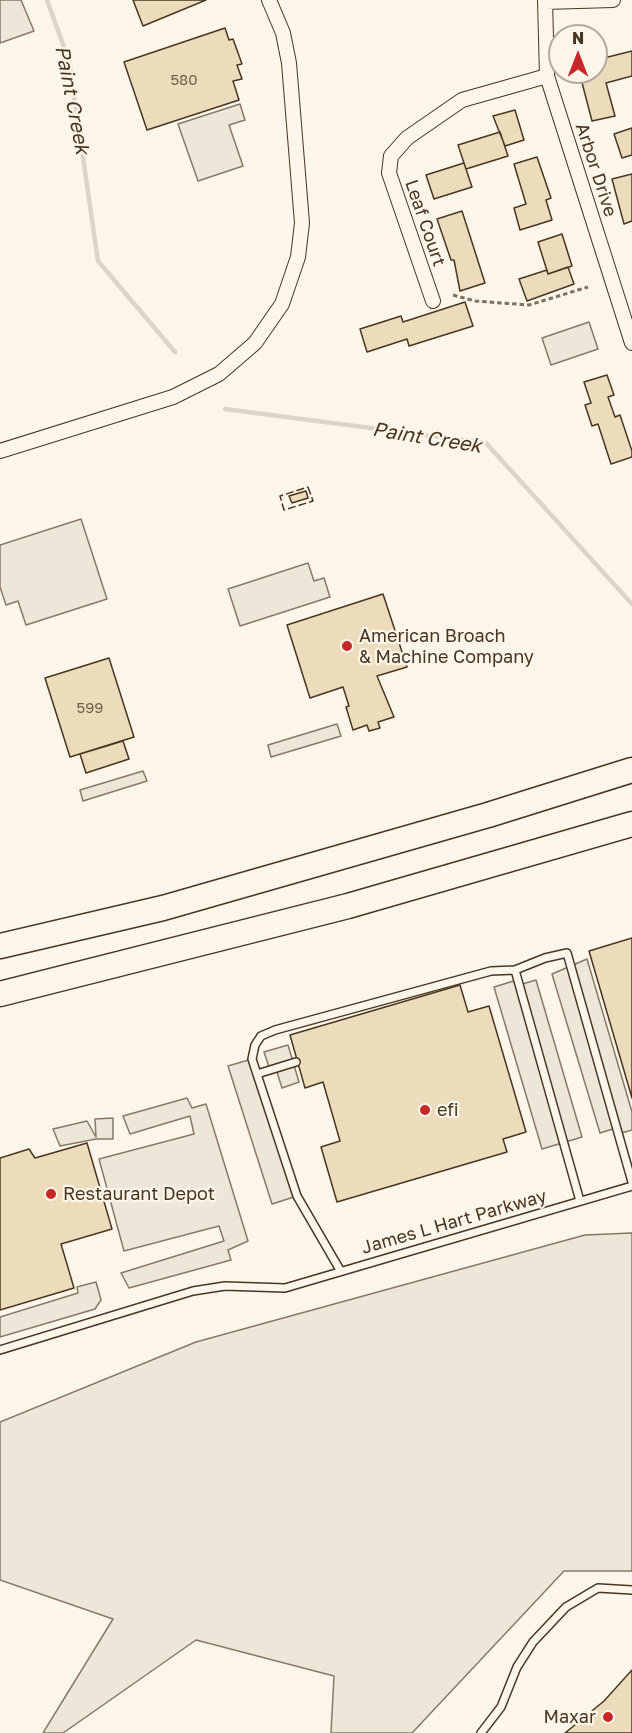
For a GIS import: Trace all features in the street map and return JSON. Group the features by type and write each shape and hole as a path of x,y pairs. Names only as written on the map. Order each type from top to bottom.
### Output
{"highway":[{"path":"0,946 163,908 488,815 632,770"},
{"path":"0,994 348,906 632,824"}],"street":[{"path":"0,451 172,397 219,374 255,343 282,304 298,257 302,223 289,63 283,33 269,0"},
{"path":"545,1 613,0"},
{"name":"Arbor Drive","path":"545,1 547,76 632,343"},
{"name":"Leaf Court","path":"433,301 389,173 391,156 407,138 462,100 547,76"}],"lane":[{"path":"340,1270 297,1196 252,1059 255,1045 261,1036 275,1030 491,971 515,970 544,958 567,953 632,1184"},
{"path":"515,970 580,1201"},
{"path":"257,1074 296,1062"},
{"name":"James L Hart Parkway","path":"0,1350 193,1291 225,1286 285,1288 632,1184"},
{"path":"481,1733 501,1707 517,1667 533,1642 566,1607 598,1588 632,1590"}],"path":[{"path":"453,295 475,301 529,305 588,286"}],"shaded area":[{"path":"0,0 21,0 34,31 0,43"},
{"path":"240,104 245,120 229,125 243,166 198,181 178,124"},
{"path":"589,322 598,349 551,365 542,338"},
{"path":"81,519 107,599 26,625 18,601 6,605 0,587 0,545"},
{"path":"308,563 314,581 324,578 330,597 240,626 228,589"},
{"path":"337,724 341,736 271,757 268,745"},
{"path":"143,771 147,781 83,801 80,790"},
{"path":"587,959 632,1112 632,1130 618,1134 616,1128 600,1133 552,974"},
{"path":"517,980 519,985 536,980 582,1137 542,1149 494,987"},
{"path":"288,1045 299,1082 282,1088 276,1069 270,1070 264,1052"},
{"path":"252,1059 297,1196 272,1204 228,1066"},
{"path":"187,1098 192,1108 206,1104 248,1241 228,1250 231,1260 129,1288 121,1273 224,1241 219,1226 124,1251 99,1159 194,1134 190,1116 130,1134 123,1116"},
{"path":"113,1118 113,1139 96,1139 60,1146 53,1129 87,1121 96,1137 95,1119"},
{"path":"632,1233 632,1571 564,1571 412,1733 331,1733 334,1676 196,1640 63,1733 43,1733 113,1619 0,1580 0,1422 196,1342 585,1235"},
{"path":"96,1282 101,1300 95,1309 0,1337 0,1317 78,1293 77,1287"}],"building":[{"path":"133,0 206,0 143,26"},
{"path":"225,28 229,40 233,39 242,64 237,65 242,79 233,81 239,100 147,130 124,62"},
{"path":"632,51 632,76 608,82 608,57"},
{"path":"582,84 606,84 615,116 592,121"},
{"path":"515,110 524,140 505,146 493,116"},
{"path":"632,128 632,155 622,158 614,134"},
{"path":"500,132 508,156 466,169 458,145"},
{"path":"537,157 551,198 546,200 552,220 520,230 514,208 526,204 514,164"},
{"path":"464,163 472,187 434,199 426,175"},
{"path":"632,174 632,221 624,224 612,179"},
{"path":"462,211 485,283 460,291 454,260 451,260 437,219"},
{"path":"562,234 572,266 548,274 538,242"},
{"path":"568,267 574,284 527,301 519,279 547,270 548,274"},
{"path":"465,302 473,326 409,346 407,339 367,352 360,329 401,316 403,322"},
{"path":"607,375 614,395 608,397 615,417 620,415 632,451 632,457 611,464 598,424 592,426 585,405 591,403 584,382"},
{"path":"306,491 308,498 292,503 289,496"},
{"name":"American Broach & Machine Company","path":"383,594 407,667 377,676 394,717 378,722 380,728 369,731 367,725 353,730 343,687 310,698 287,625"},
{"path":"109,658 134,737 70,757 45,678"},
{"path":"123,741 129,759 86,773 80,754"},
{"path":"632,938 632,1098 589,951"},
{"name":"efi","path":"460,985 468,1012 489,1006 526,1132 503,1139 507,1152 337,1202 321,1147 340,1141 323,1082 305,1088 290,1035"},
{"name":"Restaurant Depot","path":"87,1143 112,1229 61,1244 74,1288 0,1310 0,1158 29,1149 35,1158"},
{"name":"Maxar","path":"632,1670 632,1733 565,1733 604,1701"}],"waterway":[{"name":"Paint Creek","path":"47,0 69,61 98,261 175,352"},
{"name":"Paint Creek","path":"225,409 486,443 632,604"}],"fence":[{"path":"308,487 313,501 284,510 280,496 308,487"}],"place":[{"name":"American Broach & Machine Company","path":"347,646"},
{"name":"efi","path":"425,1110"},
{"name":"Restaurant Depot","path":"51,1194"},
{"name":"Maxar","path":"608,1717"}]}
